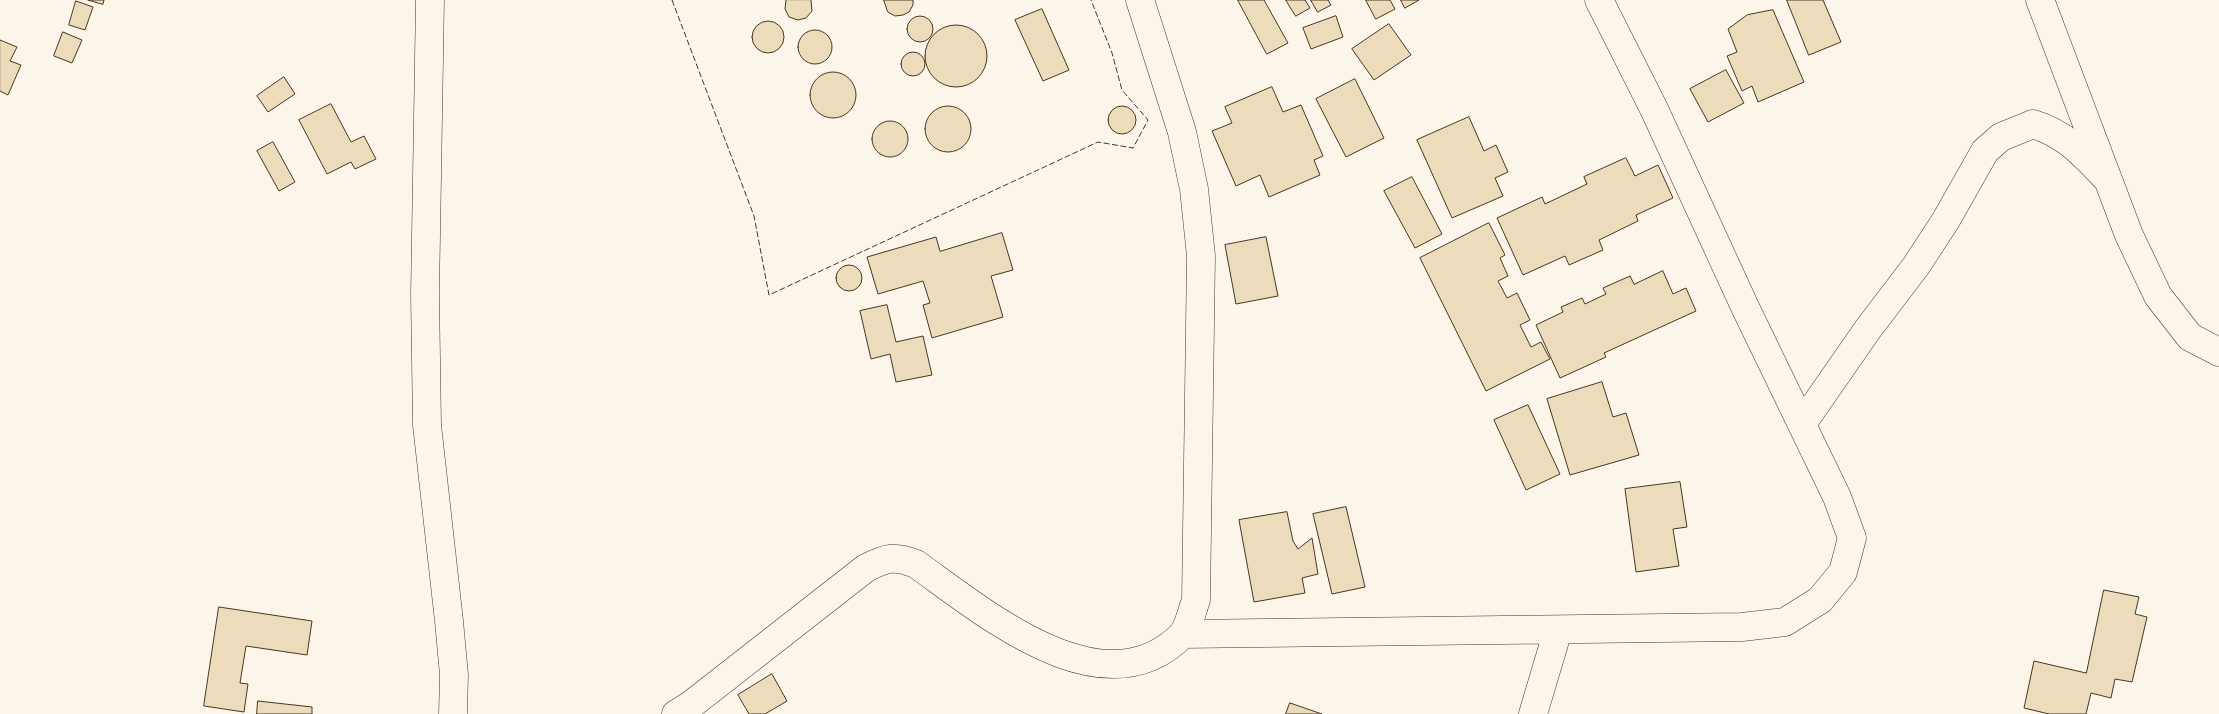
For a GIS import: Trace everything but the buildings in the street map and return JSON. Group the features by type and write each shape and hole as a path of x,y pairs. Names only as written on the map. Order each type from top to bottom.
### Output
{"street":[{"path":"430,0 425,294 427,425 454,675 453,714"},
{"path":"676,714 692,704 866,568 882,560 899,558 916,564 1028,642 1072,660 1111,668 1153,658 1183,634 1196,600 1200,256 1194,190 1182,132 1140,0"},
{"path":"1183,634 1742,628 1785,622 1820,600 1843,572 1852,538 1837,497 1745,307 1654,109 1599,0"},
{"path":"2040,0 2129,235 2158,296 2190,337 2219,352"},
{"path":"1802,424 1868,328 1916,266 1950,214 1985,151 2001,137 2033,124 2053,130 2073,145 2108,180"},
{"path":"1533,714 1558,630"}],"fence":[{"path":"672,0 754,216 769,295 1098,142 1133,148 1148,120 1122,90 1112,53 1091,0"}]}
